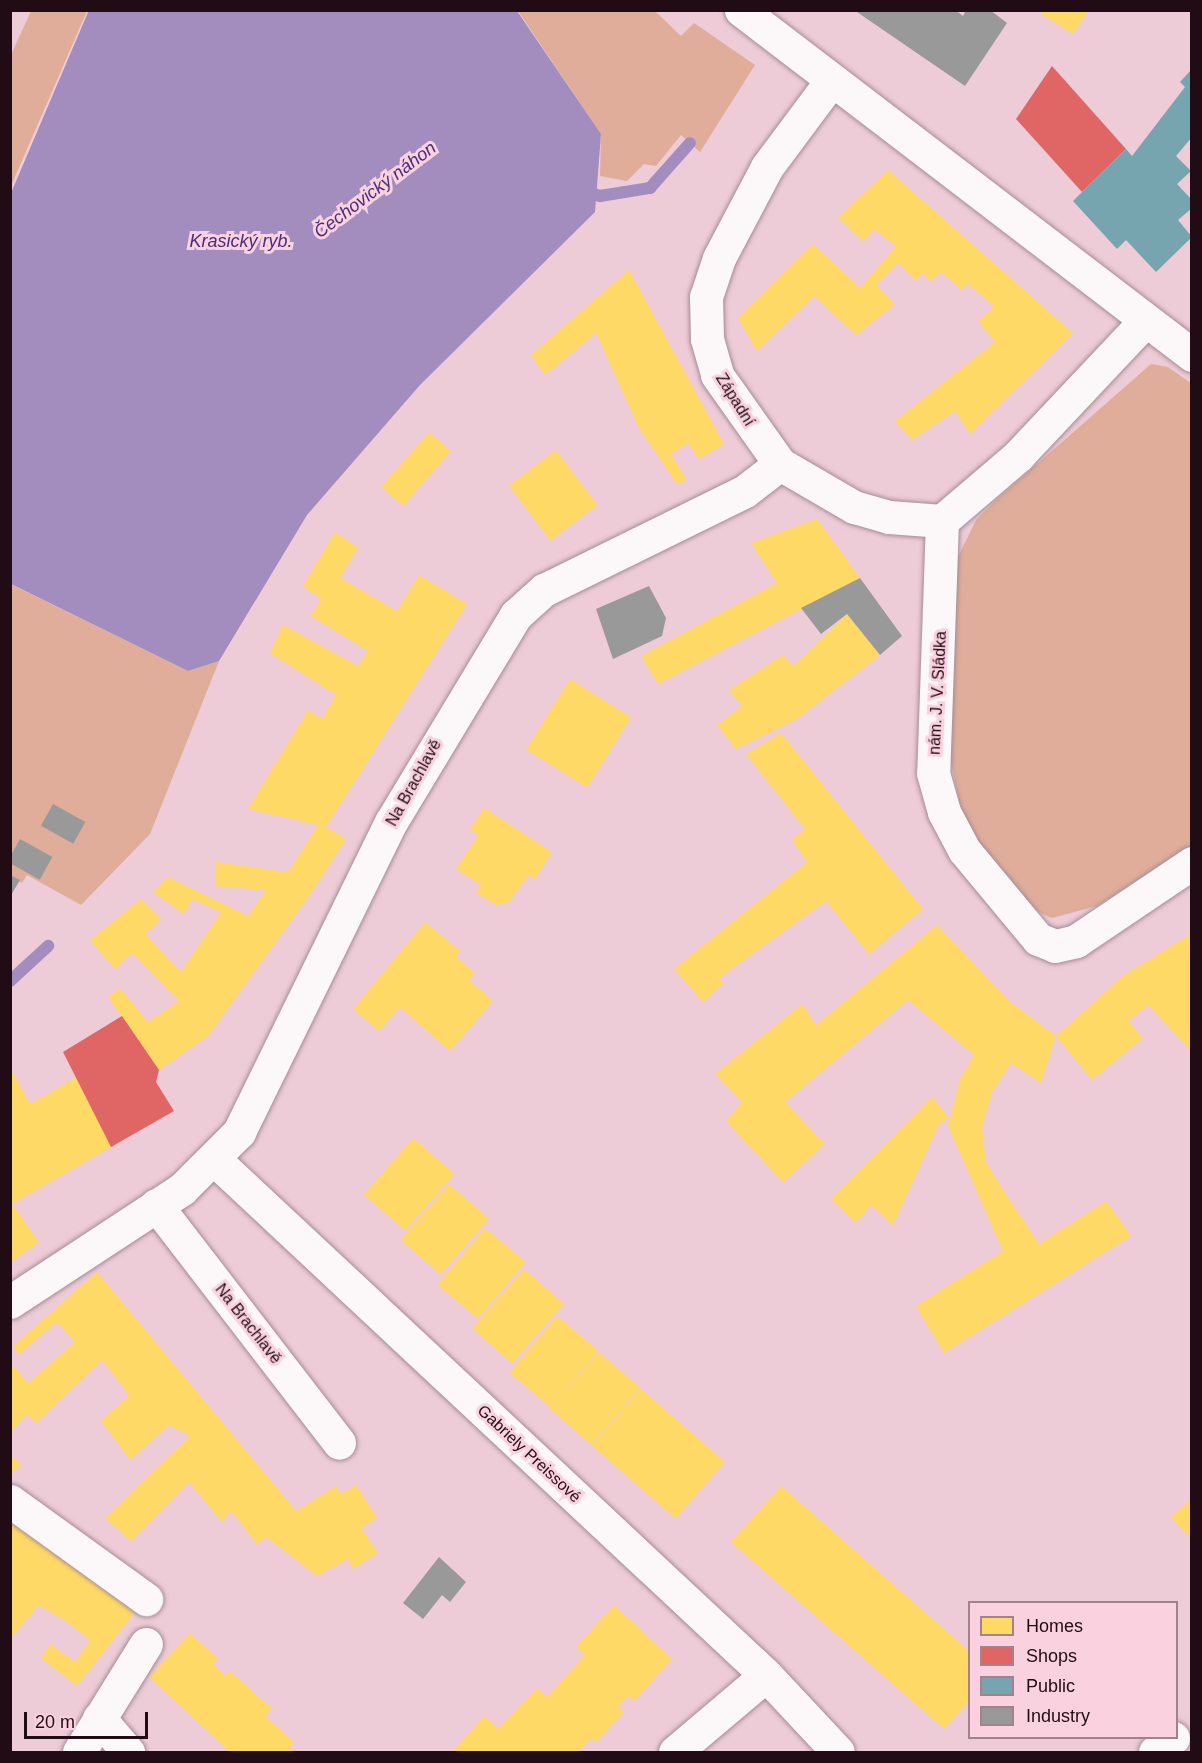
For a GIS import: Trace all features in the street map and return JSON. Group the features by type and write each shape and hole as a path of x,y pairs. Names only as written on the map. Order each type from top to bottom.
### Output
{"street":[{"path":"741,10 1191,355"},
{"name":"Západní","path":"831,81 767,167 719,258 706,297 707,339 717,375 780,464 854,507 942,521"},
{"path":"942,521 1018,456 1145,321"},
{"name":"Na Brachlavě","path":"10,1302 156,1205 215,1160 239,1132 391,822 516,615 544,590 745,491 780,464"},
{"name":"nám. J. V. Sládka","path":"942,521 933,773 944,812 964,850 1038,939 1055,946 1076,941 1191,863"},
{"name":"Gabriely Preissové","path":"215,1160 766,1675 838,1752"},
{"name":"Na Brachlavě","path":"156,1205 339,1443"},
{"path":"10,1500 146,1599"},
{"path":"79,1752 146,1644"},
{"path":"675,1752 766,1675"},
{"path":"99,1718 128,1752"},
{"path":"1178,1732 1191,1722"},
{"path":"1155,1752 1171,1739"}],"shaded area":[{"path":"31,11 87,11 11,186 11,55"},
{"path":"518,11 655,11 681,36 694,23 755,65 700,152 681,135 656,166 644,164 627,181 600,176 601,134"},
{"path":"1151,364 1168,367 1192,384 1191,846 1097,906 1052,918 1040,913 1005,880 964,822 949,753 956,561 976,520"},
{"path":"10,584 188,671 219,661 150,834 81,905 27,875 22,883 11,877"}],"water":[{"name":"Krasický ryb.","path":"89,10 517,11 601,134 595,212 420,385 307,515 219,661 188,671 11,584 11,193"}],"building: Homes":[{"path":"1043,10 1089,10 1073,34 1041,14"},
{"path":"888,170 1073,333 970,434 955,411 912,440 895,421 995,342 978,321 994,307 968,283 962,290 941,272 931,281 922,273 916,280 898,263 876,285 895,304 856,335 814,296 757,351 738,318 813,244 860,288 896,246 874,229 863,241 838,218"},
{"path":"629,270 724,444 699,459 688,443 671,454 687,480 677,484 639,428 596,333 545,375 531,355"},
{"path":"429,432 451,451 403,506 381,487"},
{"path":"556,450 598,505 550,541 509,486"},
{"path":"817,519 860,578 658,684 641,656 777,583 751,543"},
{"path":"335,532 358,548 340,578 397,611 419,575 467,604 326,827 346,839 314,889 208,1036 159,1070 108,997 120,988 148,1022 179,1001 132,953 115,969 90,940 141,899 161,919 145,934 181,972 221,912 192,899 184,914 153,892 168,877 248,916 266,890 215,886 216,862 288,872 318,825 248,809 308,710 322,719 336,695 270,653 283,625 358,666 368,651 311,616 321,599 303,586"},
{"path":"847,614 880,655 797,719 736,749 717,725 742,706 729,690 783,655 793,666"},
{"path":"570,679 631,717 587,788 526,749"},
{"path":"781,733 923,909 869,954 826,901 719,978 723,983 703,1002 674,969 807,862 792,840 805,829 746,754"},
{"path":"484,808 552,852 535,879 529,875 508,903 496,905 476,893 481,885 456,869 478,835 470,829"},
{"path":"425,922 460,951 456,957 475,973 469,980 493,1001 450,1051 400,1007 379,1031 353,1009"},
{"path":"937,925 1009,1001 1056,1036 1041,1083 1011,1063 992,1092 982,1128 986,1162 1000,1185 1039,1244 1106,1201 1131,1236 944,1353 916,1306 1003,1251 948,1126 960,1079 974,1055 908,1000 785,1102 825,1144 783,1182 726,1121 742,1102 715,1074 802,1004 816,1025"},
{"path":"1191,934 1191,1051 1148,1005 1128,1021 1143,1038 1092,1080 1056,1036 1124,975"},
{"path":"10,1068 30,1104 77,1077 111,1147 12,1204 39,1242 10,1263"},
{"path":"932,1097 949,1118 939,1124 893,1225 871,1205 856,1223 831,1199"},
{"path":"413,1138 455,1174 405,1231 364,1195"},
{"path":"449,1184 489,1219 440,1275 400,1240"},
{"path":"485,1228 526,1262 478,1319 437,1285"},
{"path":"524,1269 564,1304 512,1363 472,1329"},
{"path":"97,1272 296,1511 336,1486 341,1494 356,1485 377,1518 361,1528 378,1553 353,1569 348,1559 317,1576 266,1537 257,1544 231,1511 222,1522 189,1482 131,1541 105,1518 190,1436 169,1425 130,1460 101,1421 129,1395 102,1360 36,1423 27,1414 10,1432 10,1362 28,1383 75,1342 57,1322 19,1354 13,1346"},
{"path":"557,1316 598,1351 551,1407 509,1373"},
{"path":"599,1352 641,1388 591,1445 550,1409"},
{"path":"641,1389 725,1462 676,1518 592,1446"},
{"path":"10,1455 21,1464 10,1475"},
{"path":"781,1486 968,1650 968,1702 944,1729 731,1542"},
{"path":"1191,1499 1191,1539 1171,1517"},
{"path":"10,1515 138,1608 77,1686 41,1658 50,1644 75,1662 90,1640 67,1622 39,1605 10,1639"},
{"path":"614,1605 672,1659 634,1701 628,1696 618,1707 624,1712 596,1742 591,1738 578,1752 452,1752 484,1716 498,1729 537,1688 547,1697 585,1655 576,1647"},
{"path":"190,1633 218,1659 213,1664 226,1676 230,1671 272,1709 265,1716 294,1742 289,1747 295,1752 230,1752 149,1677"}],"building: Shops":[{"path":"1052,66 1126,149 1082,192 1016,119"},
{"path":"122,1016 159,1070 156,1082 174,1111 111,1147 63,1052"}],"building: Public":[{"path":"1192,69 1192,137 1176,156 1191,171 1177,184 1192,200 1192,208 1178,220 1192,237 1156,272 1126,240 1117,249 1073,201 1126,149 1132,156 1185,87 1180,82"}],"building: Industry":[{"path":"854,10 955,10 963,16 966,10 990,10 1007,23 965,86"},
{"path":"860,578 902,636 880,655 847,614 821,634 801,608"},
{"path":"649,586 666,618 662,636 613,659 596,609"},
{"path":"53,804 85,822 73,844 41,826"},
{"path":"20,839 52,857 40,880 10,863 10,857"},
{"path":"10,875 20,880 10,897"},
{"path":"439,1557 466,1582 450,1602 442,1595 423,1619 403,1603"}],"waterway":[{"name":"Čechovický náhon","path":"586,191 600,196 650,188 690,143"},
{"name":"Čechovický náhon","path":"10,981 48,946"}]}
